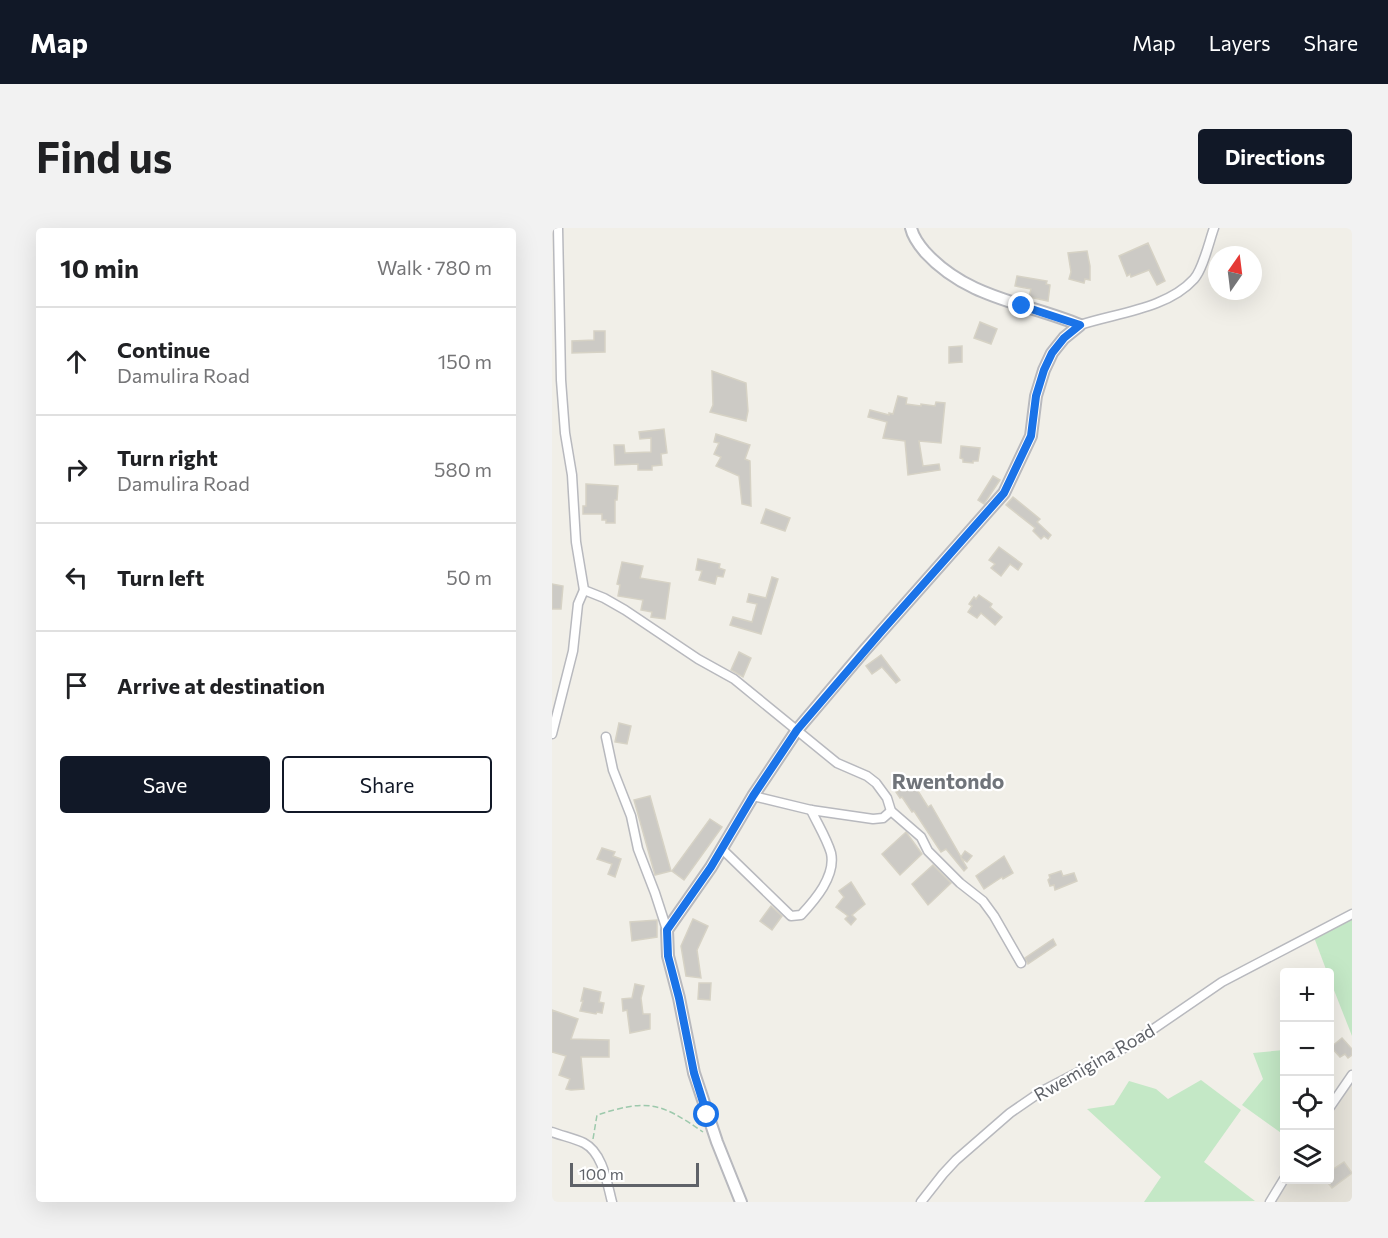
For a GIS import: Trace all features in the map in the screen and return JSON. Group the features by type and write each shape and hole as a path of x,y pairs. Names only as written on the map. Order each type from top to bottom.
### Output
{"street":[{"path":"552,734 573,651 578,604 584,590 576,542 572,475 565,433 561,380 558,228"},
{"path":"911,228 912,234 932,260 961,282 998,298 1080,325"},
{"path":"667,930 722,849 753,796 797,730 1004,493 1031,436 1036,396 1052,353 1064,338 1080,325 1161,302 1180,291 1195,278 1214,228"},
{"path":"584,590 625,609 698,659 734,679 837,763 852,768 876,783 887,798 891,811 921,837 928,851 960,883 983,902 994,916 1021,963"},
{"path":"606,737 613,770 631,816 638,849 656,893 667,930 668,956 694,1073 717,1142 741,1202"},
{"path":"753,796 811,810 873,819 882,818 891,811"},
{"path":"722,849 791,916 801,915 821,891 829,874 831,854 811,810"},
{"name":"Rwemigina Road","path":"921,1202 956,1160 1010,1113 1042,1091 1130,1045 1222,982 1352,914"},
{"path":"1334,1100 1352,1075"},
{"path":"552,1132 584,1143 592,1149 604,1174 612,1202"},
{"path":"1270,1202 1281,1184"}],"path":[{"path":"592,1149 597,1115 621,1107 648,1104 677,1114 717,1142"}],"shaded area":[{"path":"1352,1077 1352,1202 1268,1202 1281,1184 1334,1184 1334,1102"}],"green space":[{"path":"1352,910 1352,1036 1334,990 1334,968 1326,968 1312,932"},
{"path":"1280,1050 1280,1132 1242,1105 1263,1079 1253,1053"},
{"path":"1201,1080 1241,1110 1204,1162 1255,1201 1144,1202 1161,1177 1087,1109 1114,1105 1129,1081 1156,1089 1168,1099"}],"building":[{"path":"1148,243 1165,281 1157,285 1149,270 1131,277 1130,274 1127,276 1119,256"},
{"path":"1087,251 1090,280 1085,279 1084,283 1069,279 1071,272 1068,253"},
{"path":"1017,276 1047,281 1046,284 1050,285 1048,301 1029,297 1031,289 1015,286"},
{"path":"980,322 997,329 991,344 974,338"},
{"path":"594,331 605,331 605,352 572,353 572,341 594,340"},
{"path":"962,346 962,362 949,363 949,347"},
{"path":"712,371 746,383 748,411 746,421 710,412 713,405"},
{"path":"898,396 907,398 906,404 935,406 936,402 945,403 941,443 919,441 923,466 939,464 940,470 908,475 905,441 883,438 887,422 868,417 870,410 893,414"},
{"path":"664,429 667,453 661,454 662,465 652,466 652,470 638,470 638,464 615,465 614,445 624,445 625,453 651,452 651,438 640,439 639,432"},
{"path":"716,434 750,445 745,459 750,461 751,506 742,504 739,476 716,466 721,457 714,454 719,443 714,442"},
{"path":"961,446 980,448 978,461 963,462 960,458"},
{"path":"993,476 1000,480 984,504 978,500"},
{"path":"586,484 618,486 617,500 615,500 615,523 606,523 606,520 602,520 602,514 583,514 583,506 586,506"},
{"path":"1013,497 1040,519 1037,522 1051,535 1048,539 1044,536 1041,539 1033,531 1035,528 1006,505"},
{"path":"766,509 790,518 785,531 761,523"},
{"path":"999,547 1022,564 1018,570 1010,564 1001,576 991,568 995,564 989,560"},
{"path":"698,559 720,564 719,568 725,570 723,577 717,576 715,584 699,580 702,571 696,570"},
{"path":"622,562 643,566 640,578 670,583 665,619 651,617 652,612 641,610 643,600 618,596 620,585 617,584"},
{"path":"772,577 778,579 761,634 730,625 733,617 752,622 757,604 747,602 749,594 766,598"},
{"path":"552,584 563,586 561,609 552,609"},
{"path":"979,595 992,604 990,607 1002,617 995,625 981,613 977,618 968,612 972,606 969,604 974,597 976,599"},
{"path":"739,652 751,658 743,677 731,670"},
{"path":"881,655 900,680 896,683 882,667 872,674 866,666"},
{"path":"619,723 631,726 627,744 615,742"},
{"path":"913,783 928,807 931,805 961,857 965,851 972,856 967,862 961,858 967,868 964,871 946,849 941,852 914,811 912,812 896,792"},
{"path":"650,796 671,871 655,875 634,800"},
{"path":"710,819 722,827 684,880 672,871"},
{"path":"906,832 922,854 900,875 882,854"},
{"path":"602,848 615,852 613,856 621,859 615,877 608,874 612,864 597,859"},
{"path":"1004,856 1013,873 1003,879 1002,877 984,889 976,876"},
{"path":"933,865 951,883 928,905 912,884"},
{"path":"1061,871 1063,876 1074,873 1077,881 1055,890 1054,885 1050,886 1049,875"},
{"path":"851,882 865,904 852,915 856,919 851,925 845,919 848,916 836,907 844,897 839,891"},
{"path":"771,906 782,916 772,930 760,921"},
{"path":"693,919 708,926 697,950 701,978 686,976 681,946"},
{"path":"657,920 657,937 632,941 630,922"},
{"path":"1053,939 1056,945 1028,964 1025,958"},
{"path":"699,983 711,983 710,1000 698,999"},
{"path":"635,984 644,986 641,998 643,1014 650,1014 650,1029 630,1033 627,1010 623,1011 622,999 632,998"},
{"path":"584,988 601,992 599,1002 604,1003 602,1013 580,1011"},
{"path":"552,1010 578,1019 571,1039 609,1040 609,1057 581,1057 584,1089 566,1089 570,1079 559,1075 566,1056 552,1052"},
{"path":"1342,1038 1352,1049 1352,1055 1348,1058 1345,1054 1340,1057 1334,1050 1334,1045"},
{"path":"1344,1162 1352,1173 1332,1188 1329,1184 1334,1184 1334,1169"}],"district":[{"name":"Rwentondo","path":"948,780"}],"route":[{"path":"707,1115 694,1073 668,956 667,930 711,867 753,796 797,730 1004,493 1031,436 1036,396 1044,370 1052,353 1064,338 1080,325 1022,306"}]}
